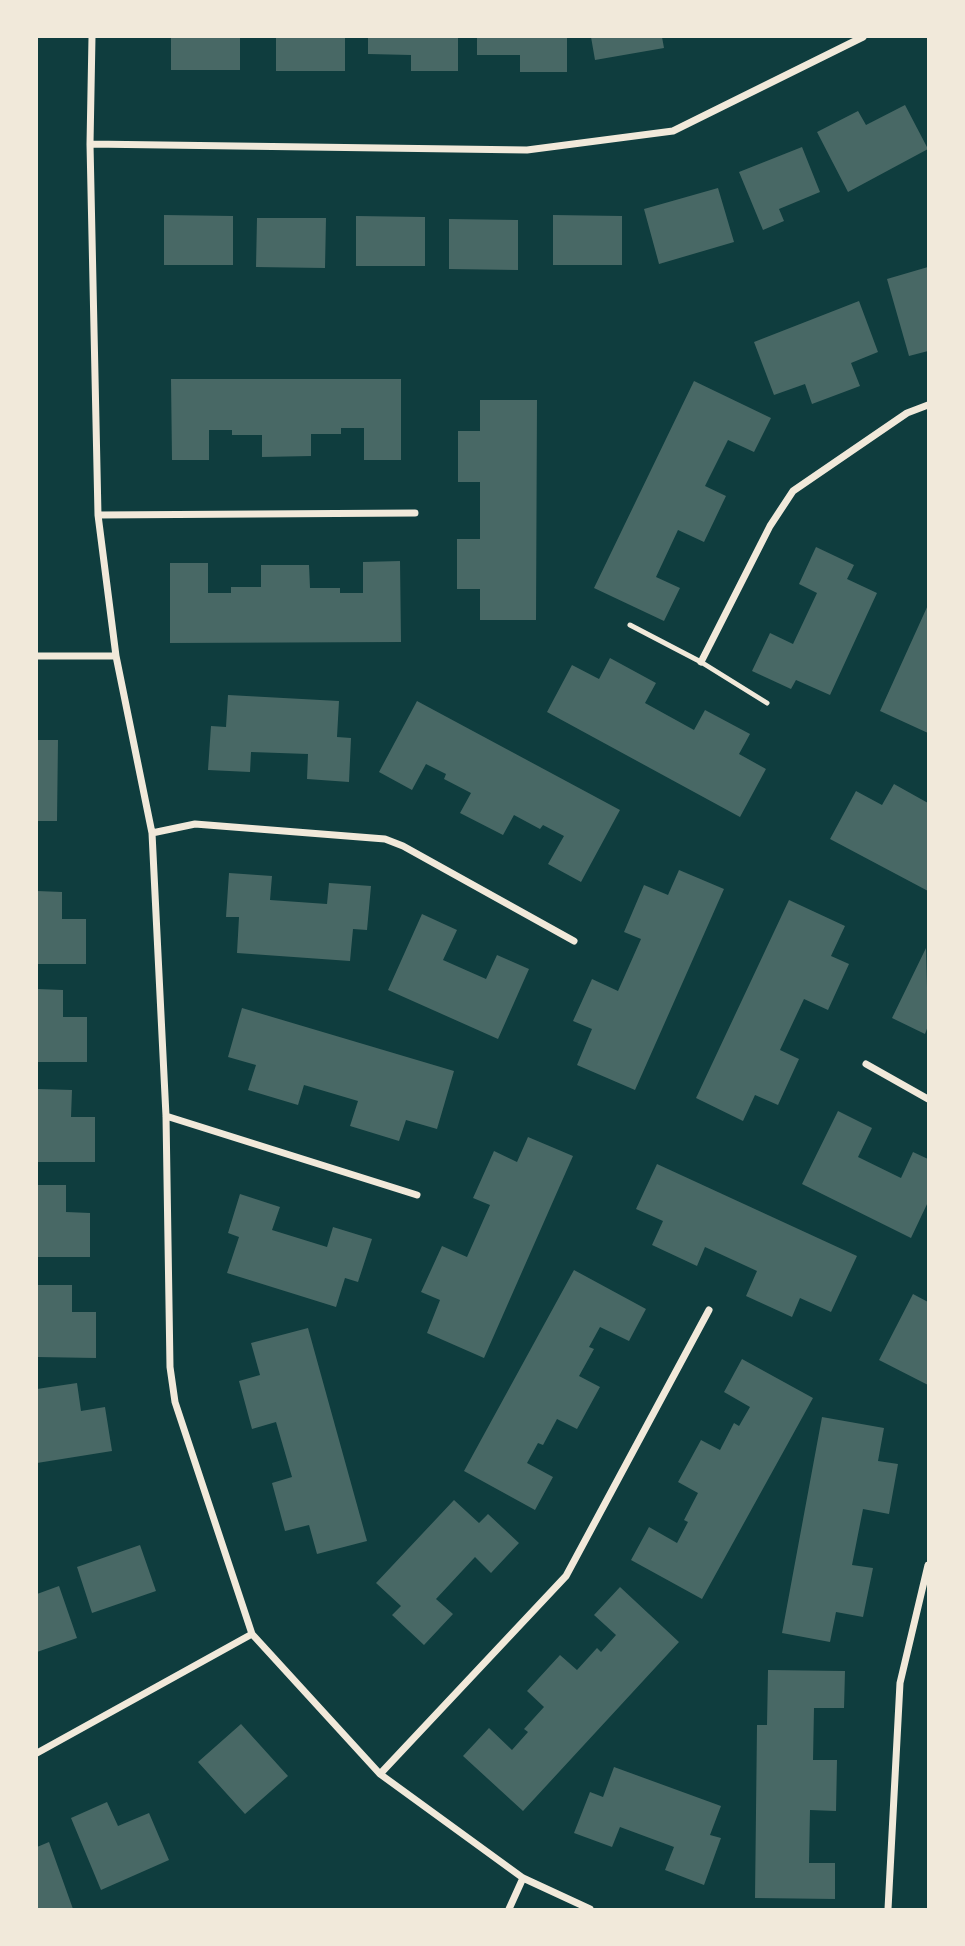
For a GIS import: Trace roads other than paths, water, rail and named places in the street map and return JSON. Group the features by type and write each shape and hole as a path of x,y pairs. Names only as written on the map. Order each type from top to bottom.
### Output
{"street":[{"path":"92,37 90,144 98,515 116,656 152,833 166,1116 170,1367 175,1402 252,1634 380,1774 523,1878 590,1909"},
{"path":"90,144 527,150 673,131 863,37"},
{"path":"701,662 770,526 793,491 907,413 928,405"},
{"path":"98,515 415,513"},
{"path":"37,656 116,656"},
{"path":"152,833 195,824 385,839 403,846 574,941"},
{"path":"866,1064 928,1099"},
{"path":"166,1116 417,1195"},
{"path":"380,1774 566,1576 709,1310"},
{"path":"888,1909 900,1683 928,1565"},
{"path":"37,1753 252,1634"},
{"path":"509,1909 523,1878"}],"lane":[{"path":"630,625 701,662 766,703"}]}
